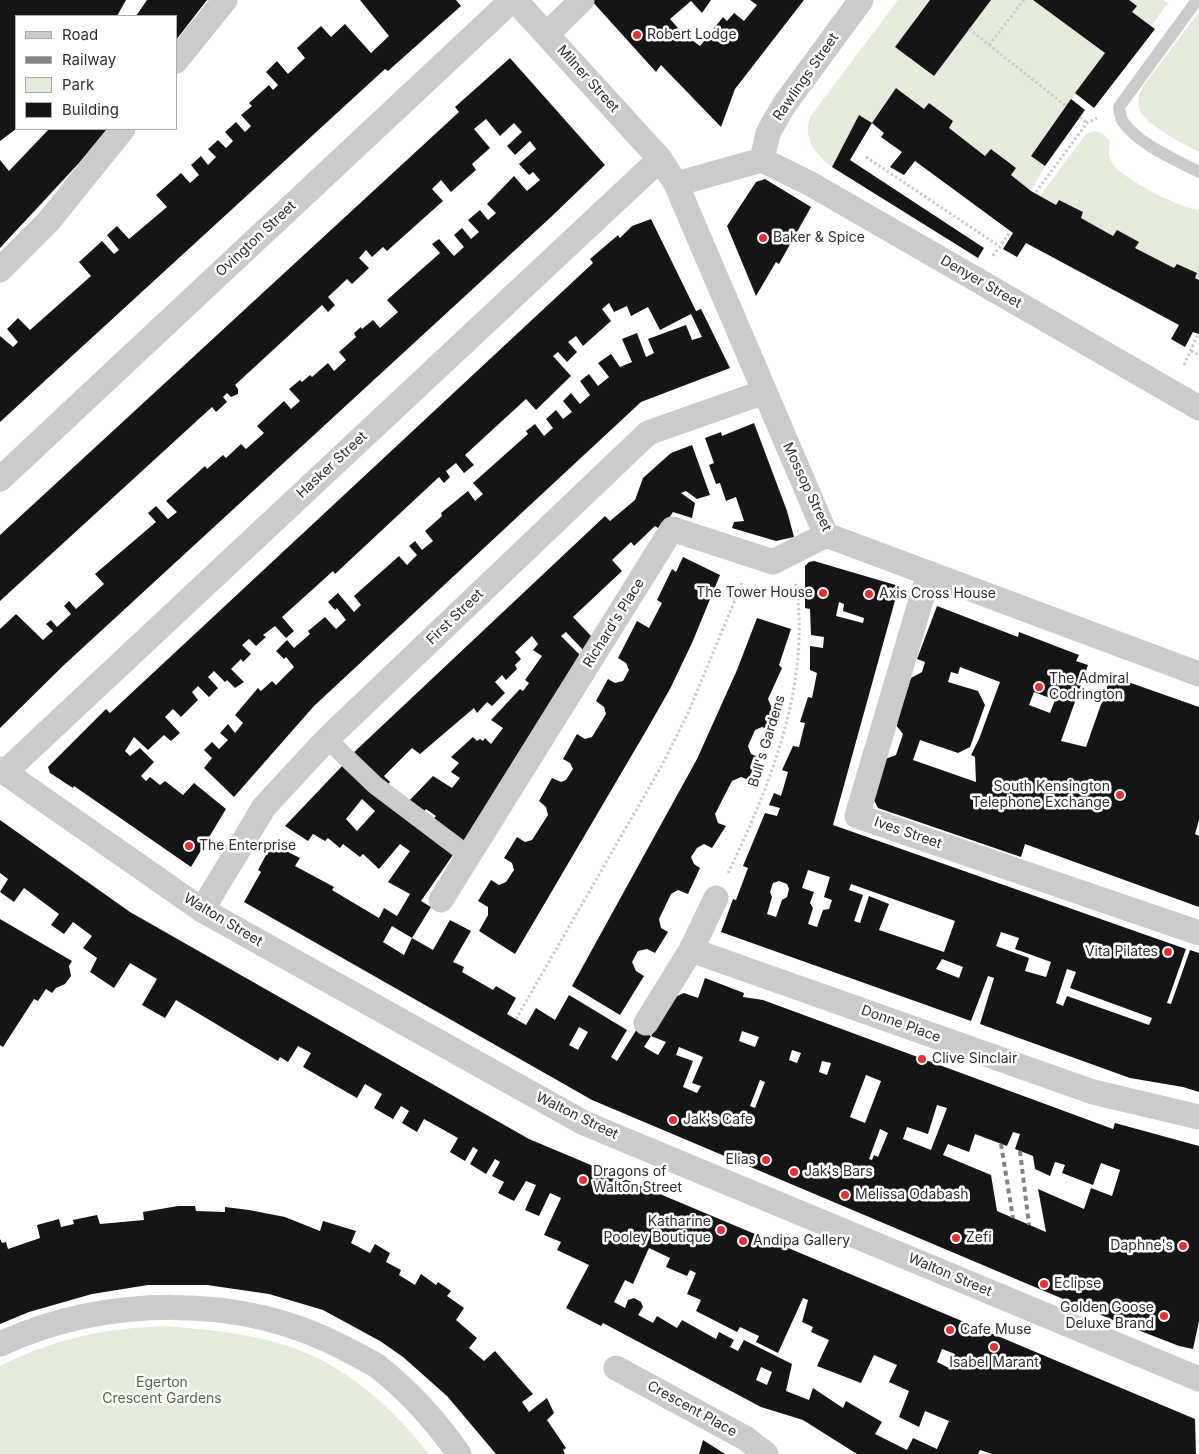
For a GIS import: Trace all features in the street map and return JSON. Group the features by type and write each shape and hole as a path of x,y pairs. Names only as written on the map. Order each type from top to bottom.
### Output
{"street":[{"path":"178,59 225,0"},
{"name":"Milner Street","path":"513,0 547,34 660,159"},
{"name":"Ovington Street","path":"0,479 513,0"},
{"path":"547,34 582,0"},
{"name":"Rawlings Street","path":"762,160 768,133 784,105 861,0"},
{"path":"0,270 48,222 122,130"},
{"name":"Mossop Street","path":"660,159 676,184 826,535 1199,674"},
{"name":"Hasker Street","path":"2,770 660,159"},
{"path":"676,184 762,160"},
{"name":"Denyer Street","path":"762,160 809,183 1199,408"},
{"name":"First Street","path":"202,910 264,807 327,739 648,433 764,392"},
{"name":"Richard's Place","path":"442,900 672,530 763,559"},
{"path":"763,559 826,535"},
{"name":"Ives Street","path":"929,573 857,816 1199,933"},
{"path":"327,739 375,785 469,856"},
{"name":"Walton Street","path":"2,770 202,910 584,1122 1199,1379"},
{"path":"646,1023 691,950 716,898"},
{"name":"Donne Place","path":"691,950 1093,1092 1199,1117"},
{"path":"0,1344 60,1322 103,1313 150,1308 198,1308 271,1320 320,1336 375,1365 418,1403 459,1454"},
{"name":"Crescent Place","path":"616,1368 745,1438 766,1454"}],"lane":[{"path":"1197,0 1119,107 1121,120 1134,133 1152,146 1199,172"}],"path":[{"path":"989,45 1024,0"},
{"path":"969,29 1066,106"},
{"path":"1036,192 1087,123 1119,107"},
{"path":"1080,117 1087,123"},
{"path":"866,157 999,246"},
{"path":"1198,334 1191,351 1199,355"},
{"path":"516,1019 662,766 763,559"},
{"name":"Bull's Gardens","path":"716,898 748,833 770,776 789,714 796,680 801,614 796,581 763,559"}],"green space":[{"path":"898,0 930,0 895,47 933,76 991,0 1033,0 1105,53 1031,156 1045,166 1031,191 1011,175 1016,168 992,149 985,156 949,128 953,121 929,103 924,109 896,88 872,123 859,116 832,167 820,157 809,139 808,125 810,117"},
{"path":"1129,0 1163,0 1168,3 1151,26 1132,12 1137,6"},
{"path":"1199,12 1199,152 1156,127 1142,114 1138,102 1144,85"},
{"path":"1094,131 1102,133 1109,140 1110,159 1123,174 1164,198 1199,210 1199,280 1195,278 1197,273 1177,264 1174,268 1135,248 1138,242 1113,236 1081,218 1083,212 1059,200 1056,205 1040,196 1086,134"},
{"name":"Egerton Crescent Gardens","path":"168,1326 227,1332 256,1338 285,1345 327,1363 365,1389 382,1404 429,1454 0,1454 0,1366 41,1348 81,1336 123,1329"}],"building":[{"path":"0,0 126,0 118,15 15,15 15,130 0,141"},
{"path":"147,0 207,0 178,37 178,15 137,15"},
{"path":"360,0 456,0 461,6 388,71 385,69 0,422 0,336 13,347 18,342 7,329 18,318 30,330 91,276 79,262 102,241 114,254 119,250 107,235 117,226 129,239 167,207 156,195 181,173 190,183 199,175 191,165 201,156 208,165 216,157 208,149 218,140 226,148 233,141 225,132 236,122 245,132 251,126 241,115 252,106 249,103 269,85 273,90 278,85 266,72 277,61 288,74 305,58 297,48 321,26 331,37 345,24 371,53 389,36"},
{"path":"591,0 711,0 702,13 691,1 670,19 678,28 674,32 686,42 689,38 700,46 723,17 727,21 734,13 744,21 757,5 750,0 804,0 735,89 721,127 661,65 656,72"},
{"path":"930,0 991,0 934,76 895,47"},
{"path":"1033,0 1129,0 1137,6 1132,12 1155,29 1094,108 1075,93 1105,53"},
{"path":"510,58 605,165 551,217 64,665 0,728 0,629 16,614 43,640 53,631 46,624 51,620 57,627 71,614 64,606 69,601 76,609 104,584 95,574 156,522 148,513 156,506 168,519 177,512 166,501 205,466 207,469 223,455 226,458 241,444 246,449 264,433 257,426 284,401 291,409 300,401 289,389 300,380 302,382 310,375 312,377 328,363 334,371 346,360 339,352 356,337 354,333 373,320 380,328 398,312 387,300 440,253 432,244 439,239 454,256 464,247 454,235 462,228 471,239 479,232 468,220 480,210 488,220 496,213 487,204 514,176 527,191 540,180 533,172 529,175 519,164 536,149 530,141 515,155 507,146 522,132 514,123 500,136 486,119 474,129 490,148 472,164 476,170 451,192 441,180 432,189 443,201 387,251 383,247 372,257 366,250 359,258 369,268 352,284 347,279 328,297 335,305 328,312 322,305 235,385 238,389 238,394 231,397 227,393 223,397 227,402 216,412 212,407 0,601 0,535 459,112 455,107"},
{"path":"896,88 924,109 929,103 953,121 949,128 985,156 991,149 1016,168 1011,175 1031,191 1056,205 1059,200 1083,212 1081,218 1113,236 1117,230 1139,242 1135,248 1174,268 1177,264 1197,273 1195,278 1199,280 1199,334 1193,332 1185,347 1171,339 1179,325 1026,243 1017,257 1003,249 1013,233 915,161 904,175 890,167 902,152 881,137 884,133 872,123"},
{"path":"1071,99 1085,110 1045,166 1031,156"},
{"path":"859,115 872,123 850,160 984,248 978,258 832,167"},
{"path":"48,130 106,130 79,163 0,248 0,160 9,171"},
{"name":"Baker & Spice","path":"765,179 811,207 779,264 776,262 756,296 727,226 756,182"},
{"path":"651,219 696,311 701,309 730,368 641,402 314,706 234,797 204,768 212,758 204,750 212,742 219,749 228,740 220,733 228,724 235,733 243,723 235,715 258,688 261,691 272,681 276,685 294,667 286,657 284,659 276,651 287,640 294,648 310,634 308,631 325,617 336,629 346,620 337,608 335,610 328,602 338,593 354,612 361,605 354,596 399,556 407,565 417,555 409,546 415,541 422,550 433,541 425,531 442,516 441,513 468,491 475,501 483,494 473,483 528,434 526,431 535,424 544,436 553,428 546,419 556,410 563,419 572,412 563,401 571,393 580,404 590,395 580,381 589,374 598,386 609,377 598,363 611,354 620,367 632,362 622,339 637,333 646,357 654,353 648,339 686,325 692,340 702,337 691,314 660,330 648,307 631,316 627,306 614,312 609,303 602,309 611,321 583,346 576,336 568,342 577,352 567,362 558,352 553,356 571,376 536,410 526,399 465,455 474,465 464,473 456,463 446,471 450,477 444,483 439,477 335,574 333,571 282,617 294,631 286,638 275,626 263,635 266,637 256,646 249,639 242,645 251,654 243,662 241,659 231,669 244,682 235,688 227,680 225,682 214,671 208,677 218,688 209,697 198,686 192,692 198,700 181,717 173,709 165,717 180,733 171,741 164,735 148,750 134,737 125,751 130,756 140,748 154,762 141,776 146,781 150,777 160,785 165,781 183,795 194,783 226,809 191,867 74,786 73,788 50,773 48,767 106,709 110,713 593,263 590,259 618,235 620,238 632,226"},
{"path":"754,423 787,511 794,537 776,541 732,528 734,522 744,521 736,497 726,501 720,483 716,484 709,465 714,463 705,438 721,432 722,436"},
{"path":"692,445 710,495 697,499 686,491 681,493 695,503 692,518 673,512 661,530 655,526 634,546 631,542 612,560 622,571 573,617 592,637 584,651 566,632 561,636 582,657 462,846 431,822 436,816 426,809 421,814 407,803 433,776 452,788 460,778 451,772 459,763 451,757 473,737 477,741 480,739 483,741 485,738 491,744 503,728 491,720 520,689 523,691 529,683 525,680 542,656 533,650 538,644 532,636 515,652 521,659 515,665 517,669 506,680 502,675 495,682 505,693 492,706 487,702 477,713 474,708 420,754 412,748 384,776 390,782 385,787 351,755 605,516 610,521 635,500 643,478 671,453"},
{"path":"683,557 720,575 692,643 670,689 515,954 479,931 488,915 488,907 478,901 491,880 499,885 506,882 514,870 512,863 504,858 517,837 525,842 532,840 548,815 546,807 539,801 552,778 561,782 566,780 573,769 570,763 563,759 577,734 585,739 592,737 606,714 604,707 596,701 608,679 615,683 623,681 629,670 626,663 618,658 637,621 649,628 662,603 657,600 672,569 676,572"},
{"path":"814,561 899,586 833,825 1186,949 1167,1003 1171,1004 1190,950 1199,953 1199,1092 1183,1087 1130,1078 980,1024 994,978 988,976 971,1021 721,932 733,899 736,900 748,868 743,866 765,813 777,816 780,808 769,805 774,793 781,796 788,772 782,770 793,746 799,747 805,723 800,722 808,697 812,698 817,673 810,670 810,646 823,648 824,637 811,635 810,609 805,608 805,566 809,562","holes":["839,602 844,604 843,611 864,618 863,623 836,616","808,870 830,877 824,897 832,900 829,909 823,910 817,927 808,924 813,908 810,903 814,892 802,888","779,881 787,884 789,889 787,897 782,900 776,917 767,914 772,897 770,892 773,883","851,884 955,921 944,952 879,930 889,904 869,896 860,923 854,921 863,895 849,890","1001,932 1019,938 1015,949 1051,962 1046,977 1025,971 1029,958 996,946","942,959 963,967 959,978 936,969","1067,969 1076,972 1070,988 1152,1018 1149,1025 1067,996 1063,1006 1056,1003"]},
{"path":"937,606 1018,637 1019,632 1079,655 1076,661 1088,665 1061,741 1086,747 1111,676 1199,707 1199,820 1195,834 1199,836 1199,907 1025,844 1021,857 878,808 872,796 885,759 896,755 903,734 896,725 911,678 922,672 925,662 917,659","holes":["960,667 1000,682 979,739 971,755 975,757 976,782 913,760 920,740 958,753 970,747 985,705 978,691 948,682 951,672 958,674","1034,692 1055,700 1050,713 1029,705"]},
{"path":"757,618 791,629 779,665 782,668 768,699 771,706 779,710 770,730 762,727 755,730 748,746 751,754 758,757 749,780 741,777 732,781 715,814 718,823 726,826 712,848 704,844 697,848 691,857 694,864 700,868 688,894 678,890 671,894 659,919 661,928 668,932 655,953 647,949 638,951 632,962 636,971 644,976 620,1015 572,986 697,759 737,670"},
{"path":"344,764 455,852 421,901 431,907 412,938 433,950 450,920 471,931 453,962 464,967 462,972 493,990 496,986 516,998 507,1014 526,1025 536,1008 555,1020 569,995 627,1030 611,1057 617,1061 637,1029 651,1036 675,997 684,993 698,998 705,978 744,993 743,997 763,1000 1113,1129 1115,1123 1199,1146 1199,1321 1193,1349 1179,1346 1120,1323 592,1100 244,902 261,872 258,870 272,844 300,858 295,866 334,887 332,890 379,918 384,908 397,916 410,894 388,882 410,851 400,844 379,869 363,854 360,857 343,844 340,848 328,838 325,841 313,834 308,841 285,826","holes":["362,799 375,811 357,831 346,819","392,926 412,938 404,955 383,942","579,1027 588,1032 578,1050 569,1045","742,1031 759,1037 755,1047 739,1041","651,1036 666,1042 658,1055 644,1047","679,1047 703,1057 692,1083 701,1086 697,1093 683,1087 693,1061 676,1055","792,1050 801,1053 797,1063 789,1060","822,1061 831,1063 827,1075 819,1072","866,1075 881,1081 865,1123 850,1117","760,1080 765,1082 755,1108 750,1106","937,1105 947,1108 931,1150 903,1139 907,1127 928,1134","880,1129 888,1133 878,1157 874,1155 872,1160 869,1159","1013,1132 1020,1134 1015,1149 1033,1156 1035,1169 1050,1176 1055,1162 1065,1165 1062,1173 1093,1185 1101,1163 1120,1170 1112,1196 1091,1188 1084,1209 1038,1189 1046,1232 997,1211 991,1175 943,1155 948,1144 969,1152 975,1134 1007,1146"]},
{"path":"0,820 130,912 529,1139 1195,1419 1196,1454 992,1454 980,1450 978,1454 857,1454 803,1420 761,1407 603,1323 601,1326 566,1308 589,1265 557,1250 561,1242 544,1235 561,1198 550,1193 539,1216 525,1210 536,1185 526,1181 514,1201 498,1193 504,1182 492,1176 500,1162 495,1159 486,1174 470,1164 478,1150 473,1147 465,1161 450,1152 458,1138 424,1119 417,1132 402,1123 409,1111 401,1106 393,1119 374,1108 382,1094 365,1084 357,1098 303,1067 311,1053 298,1046 288,1062 280,1057 278,1061 176,1000 165,1018 142,1005 157,979 130,963 114,988 90,972 97,958 83,948 92,936 73,922 64,934 51,925 59,914 24,888 14,902 0,892 8,879 0,873","holes":["649,1248 670,1258 666,1267 687,1276 690,1270 696,1273 687,1294 701,1300 696,1311 737,1332 740,1327 759,1336 756,1342 778,1353 803,1298 808,1300 802,1322 813,1327 811,1332 829,1340 817,1366 861,1383 874,1355 897,1365 889,1382 909,1391 899,1417 919,1427 925,1411 949,1421 937,1449 913,1438 907,1450 875,1434 882,1422 846,1401 843,1408 813,1388 809,1400 786,1391 792,1364 744,1340 738,1351 730,1347 734,1340 719,1332 716,1339 682,1320 677,1328 657,1316 653,1323 638,1315 643,1307 641,1302 634,1298 628,1300 625,1308 614,1302 625,1280 633,1284","942,1349 955,1354 949,1368 937,1362","761,1367 772,1372 767,1385 756,1380"]},
{"path":"0,919 72,961 69,966 71,976 65,984 56,988 52,993 46,989 38,1001 34,999 3,1047 0,1045"},
{"path":"178,1206 195,1206 196,1211 225,1212 225,1207 249,1210 285,1217 320,1231 323,1221 356,1231 351,1243 370,1253 375,1244 390,1253 386,1262 401,1270 399,1275 415,1285 421,1274 436,1285 438,1282 451,1291 447,1296 464,1308 456,1320 477,1338 469,1348 484,1361 495,1351 533,1394 522,1402 529,1412 547,1398 554,1413 547,1420 566,1448 563,1450 565,1454 496,1454 447,1396 403,1357 380,1341 323,1310 269,1294 207,1285 148,1285 92,1294 29,1312 0,1324 0,1239 2,1243 6,1242 8,1249 40,1238 37,1225 59,1219 61,1227 74,1224 73,1220 97,1215 100,1224 144,1220 143,1212"},
{"path":"703,1440 725,1454 699,1454"}],"railway":[{"path":"1001,1144 1013,1218"},
{"path":"1020,1151 1029,1225"}],"place":[{"name":"Robert Lodge","path":"637,35"},
{"name":"Baker & Spice","path":"763,238"},
{"name":"The Tower House","path":"823,593"},
{"name":"Axis Cross House","path":"869,594"},
{"name":"The Admiral Codrington","path":"1039,687"},
{"name":"South Kensington Telephone Exchange","path":"1120,795"},
{"name":"The Enterprise","path":"189,846"},
{"name":"Vita Pilates","path":"1168,952"},
{"name":"Clive Sinclair","path":"922,1059"},
{"name":"Jak's Cafe","path":"673,1120"},
{"name":"Elias","path":"766,1160"},
{"name":"Jak's Bars","path":"794,1172"},
{"name":"Dragons of Walton Street","path":"583,1180"},
{"name":"Melissa Odabash","path":"845,1195"},
{"name":"Katharine Pooley Boutique","path":"721,1230"},
{"name":"Zefi","path":"956,1238"},
{"name":"Andipa Gallery","path":"743,1241"},
{"name":"Daphne's","path":"1183,1246"},
{"name":"Eclipse","path":"1044,1284"},
{"name":"Golden Goose Deluxe Brand","path":"1164,1316"},
{"name":"Cafe Muse","path":"950,1330"},
{"name":"Isabel Marant","path":"994,1347"}]}
